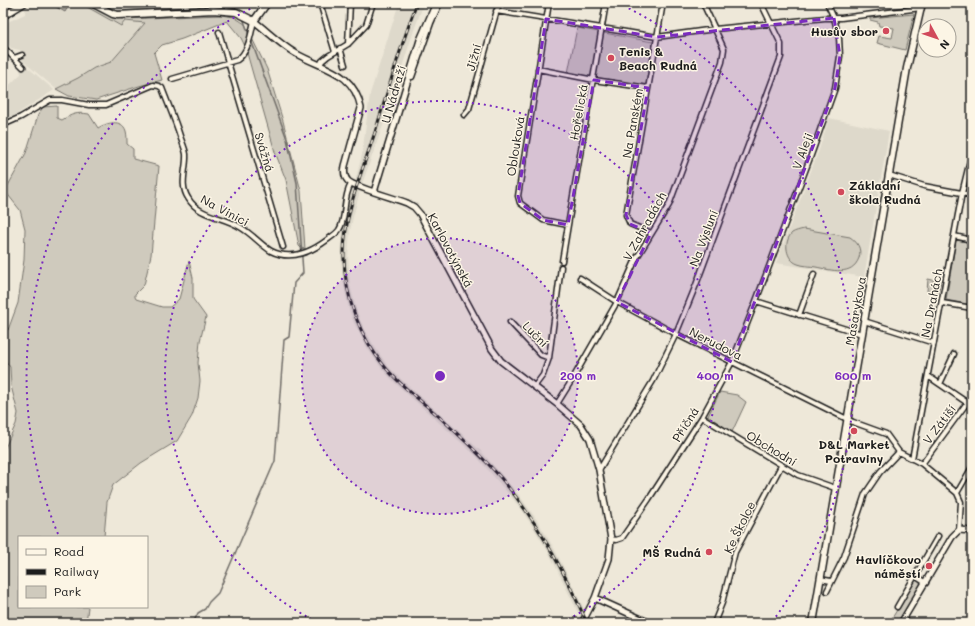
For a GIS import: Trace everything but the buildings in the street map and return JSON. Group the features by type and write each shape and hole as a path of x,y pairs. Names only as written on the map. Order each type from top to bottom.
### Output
{"main road":[{"path":"3,16 24,3"},
{"path":"92,3 118,15 213,10 236,12 254,21 267,3"},
{"name":"Masarykova","path":"813,623 907,68 922,6"}],"street":[{"path":"320,3 335,52"},
{"path":"348,44 350,3"},
{"path":"320,65 322,61 348,44 366,25 373,3"},
{"name":"U Nádraží","path":"374,192 420,40 436,3"},
{"path":"408,77 412,77 431,23 440,3"},
{"name":"Jižní","path":"464,115 469,109 499,3"},
{"name":"Oblouková","path":"549,3 518,196 520,203 542,220 568,225"},
{"name":"Hořelická","path":"568,225 606,3"},
{"name":"Na Panském","path":"651,233 630,224 626,215 663,3"},
{"name":"V Zahradách","path":"557,404 617,302 636,259 669,205 722,62 724,49 703,3"},
{"name":"Na Výsluní","path":"599,470 653,381 676,334 696,285 781,57 781,44 761,3"},
{"name":"V Aleji","path":"756,301 810,158 834,88 840,56 839,38 834,18 827,3"},
{"path":"496,11 658,37 715,29 834,18 922,6"},
{"path":"172,79 228,63 242,57 254,21 294,53 337,72 355,90 361,108 360,116 344,169 345,176 352,184"},
{"name":"Svážná","path":"219,32 283,247"},
{"path":"3,47 23,67"},
{"path":"340,48 345,65"},
{"path":"14,58 22,55"},
{"path":"538,69 594,80 648,88"},
{"name":"Na Vinici","path":"3,125 21,117 50,100 62,100 89,105 106,104 153,85 159,86 162,88 186,152 184,190 188,199 200,210 209,215 239,226 270,250 278,254 284,255 305,253 316,248 339,230 345,199 352,184"},
{"name":"Na Drahách","path":"912,459 962,193 972,152"},
{"path":"889,175 924,186 972,195"},
{"name":"Karlovotýnská","path":"352,184 407,203 414,207 420,214 492,349 501,361 557,404 581,425 590,439 599,470 611,539 610,559 595,598 582,623"},
{"path":"562,261 568,225"},
{"path":"954,236 972,240"},
{"path":"534,387 543,375 549,358 561,266"},
{"path":"799,315 814,274"},
{"name":"Nerudova","path":"580,278 617,302 676,334 847,418 886,434 899,452"},
{"path":"756,301 862,334"},
{"name":"Příčná","path":"611,539 616,540 622,538 702,417 732,362 756,301"},
{"path":"942,302 972,308"},
{"path":"864,321 934,343"},
{"name":"Luční","path":"510,322 541,355 549,358"},
{"path":"940,384 954,354"},
{"path":"928,376 972,406"},
{"name":"V Zátiší","path":"922,464 972,396"},
{"name":"Obchodní","path":"702,417 781,466 798,475 836,488"},
{"path":"827,591 844,557 865,494 880,472 899,452 922,464 957,493 961,502 959,530 952,537 902,623"},
{"name":"Ke Školce","path":"714,623 722,603 735,552 781,466"},
{"path":"957,493 972,467"},
{"path":"959,530 972,531"},
{"path":"897,606 938,536"},
{"path":"915,576 926,583"},
{"path":"820,580 831,581"},
{"path":"595,598 650,623"}],"highlighted area":[{"path":"834,18 840,56 835,88 732,362 617,302 651,233 630,224 626,215 648,88 594,80 568,225 543,220 520,203 518,196 546,19 657,37"}],"shaded area":[{"path":"37,3 80,3 121,26 125,21 145,23 111,62 94,68 56,89 23,61 20,50 11,48 3,38 3,24 25,14 25,9"},
{"path":"58,3 70,4 65,12 56,7"},
{"path":"399,3 424,3 362,184 353,217 348,256 350,285 356,308 360,320 373,344 387,365 481,451 519,495 537,520 555,550 591,623 583,623 549,553 513,499 476,456 395,383 382,369 367,348 349,310 342,272 341,256 343,229 362,155 370,94"},
{"path":"25,65 54,90 6,121 3,117 3,91 21,74 20,70"},
{"name":"Základní škola Rudná","path":"829,118 889,131 864,277 776,263 819,150"}],"green space":[{"path":"80,3 90,5 122,19 221,15 234,17 245,24 267,69 283,121 301,191 305,249 299,246 286,180 275,152 245,46 241,38 227,21 182,39 162,45 154,53 162,80 96,100 69,96 56,89 94,68 111,62 145,23 125,21 121,26"},
{"path":"99,3 239,3 231,5 223,4 223,7 117,11"},
{"path":"914,14 905,50 877,43 879,36 892,38 894,28 879,26 878,22 870,20 870,18"},
{"name":"Tenis & Beach Rudná","path":"577,28 653,42 646,84 644,85 568,73"},
{"path":"57,106 57,118 62,120 75,114 89,114 98,128 109,123 121,124 126,131 127,144 133,149 133,159 159,166 151,255 144,285 135,294 135,297 136,299 162,307 170,307 179,299 189,261 193,278 193,299 206,317 200,341 198,363 200,381 198,398 192,416 177,441 141,463 113,485 107,502 104,536 18,536 18,608 88,608 86,623 3,623 3,452 16,424 18,413 11,386 10,367 3,357 3,319 8,330 18,303 24,260 25,229 20,210 5,191 26,153 38,115 43,107"},
{"path":"804,229 850,237 857,243 860,251 856,264 851,268 840,271 802,265 794,262 788,255 787,241 792,233"},
{"path":"956,240 972,243 972,305 946,300"},
{"path":"928,279 941,282 938,292 927,291"},
{"path":"720,392 737,395 746,402 732,432 708,416"},
{"path":"916,579 924,584 899,623 889,623"}],"waterway":[{"path":"243,18 249,35"},
{"path":"193,623 198,613 205,609 209,602 218,593 275,461 284,340 289,337 294,283 303,273 297,183 293,165 287,139 251,40"}],"railway":[{"path":"417,3 400,50 350,209 344,258 347,287 355,316 376,355 390,373 402,385 461,437 501,478 527,512 549,548 587,623"}],"place":[{"name":"Husův sbor","path":"886,31"},
{"name":"Tenis & Beach Rudná","path":"611,58"},
{"name":"Základní škola Rudná","path":"841,192"},
{"name":"D&L Market Potraviny","path":"854,431"},
{"name":"MŠ Rudná","path":"709,552"},
{"name":"Havlíčkovo náměstí","path":"929,566"}]}
